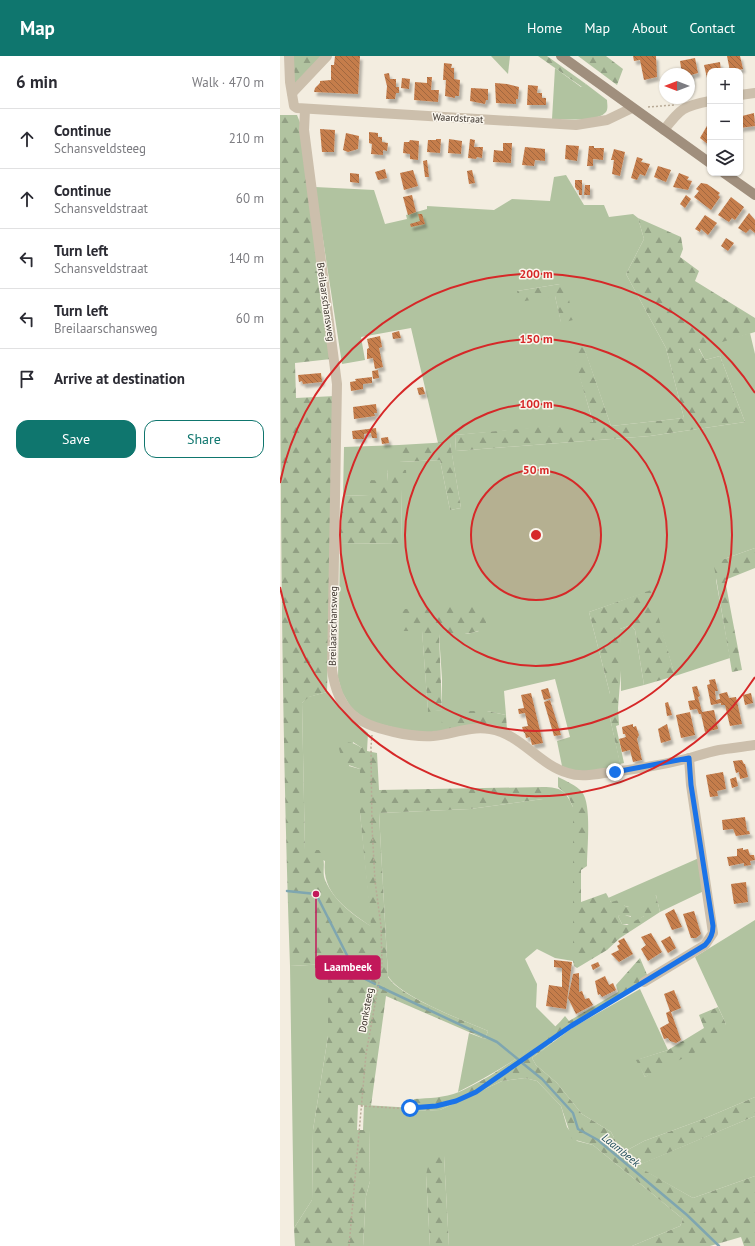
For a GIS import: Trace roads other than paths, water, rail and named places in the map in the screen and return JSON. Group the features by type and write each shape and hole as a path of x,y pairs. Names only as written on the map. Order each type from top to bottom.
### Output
{"street":[{"path":"290,56 294,106 305,109"},
{"path":"292,92 327,56"},
{"path":"561,56 707,161"},
{"path":"743,95 755,93"},
{"path":"664,130 678,113 690,105 707,102"},
{"name":"Waardstraat","path":"305,109 576,125 607,120 632,108"},
{"name":"Breilaarschansweg","path":"305,109 304,130 337,384 332,670 334,685 340,700 355,717 374,728 424,737 477,728 501,731 568,774 580,775 615,772 689,758 719,750 755,745"},
{"path":"728,176 755,195"},
{"path":"644,982 705,945 713,933 691,785 689,758"}],"waterway":[{"name":"Laambeek","path":"287,891 316,894 357,975 375,984"},
{"name":"Laambeek","path":"378,986 497,1042 519,1060"},
{"name":"Laambeek","path":"521,1062 542,1079 573,1113 578,1129 598,1140 687,1215 719,1246"}],"place":[{"name":"Laambeek","path":"316,894"}]}
